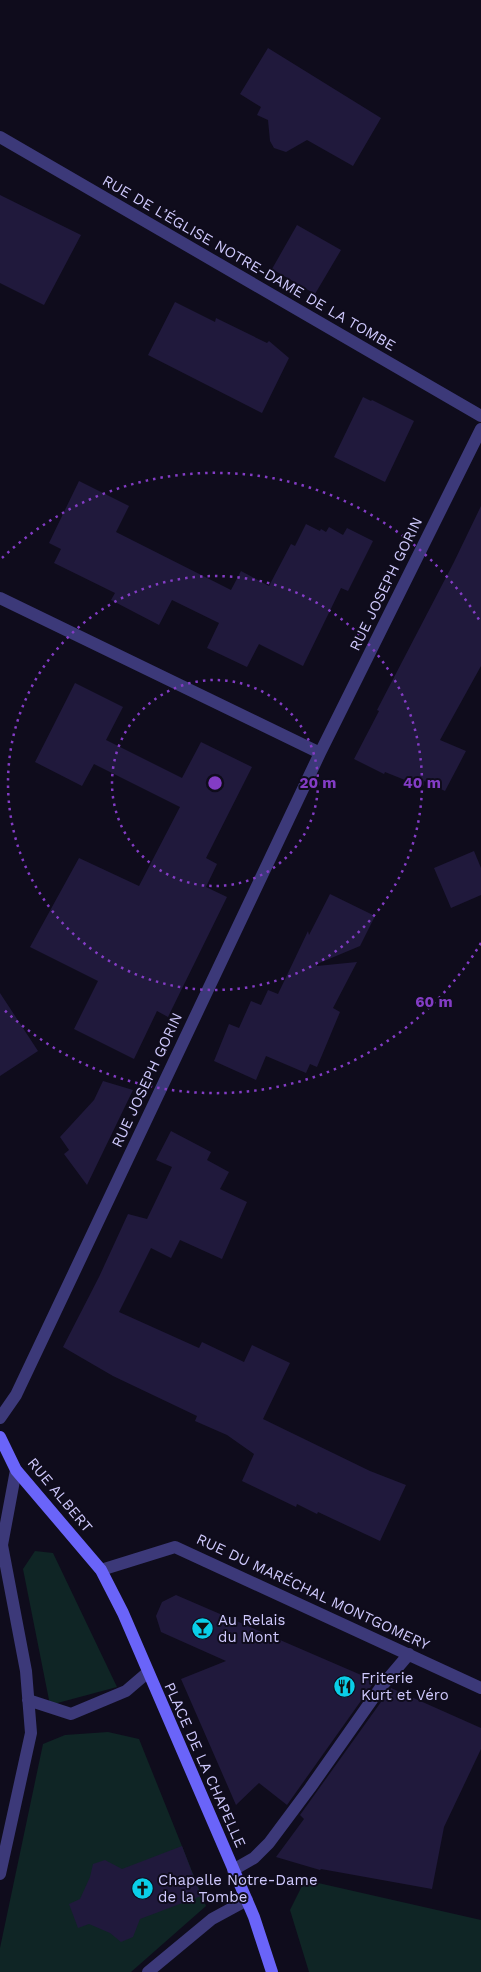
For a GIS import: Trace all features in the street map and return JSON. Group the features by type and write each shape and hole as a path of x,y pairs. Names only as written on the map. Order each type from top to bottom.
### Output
{"street":[{"name":"RUE DE L’ÉGLISE NOTRE-DAME DE LA TOMBE","path":"0,137 481,416"},
{"name":"RUE JOSEPH GORIN","path":"0,1418 16,1395 320,753 481,429"},
{"path":"0,598 320,753"},
{"name":"RUE ALBERT","path":"0,1437 16,1470 101,1570"},
{"path":"0,1874 31,1733 26,1671 2,1545 16,1470"},
{"name":"RUE DU MARÉCHAL MONTGOMERY","path":"101,1570 175,1547 481,1688"},
{"name":"PLACE DE LA CHAPELLE","path":"101,1570 123,1613 147,1673 247,1900 272,1972"},
{"name":"PLACE DE LA CHAPELLE","path":"233,1870 254,1858 269,1843 381,1687 409,1654"},
{"name":"PLACE DE LA CHAPELLE","path":"28,1700 71,1714 126,1691 147,1673"},
{"path":"148,1972 212,1919 247,1900"}],"green space":[{"path":"35,1551 53,1553 117,1687 50,1705 23,1569"},
{"path":"108,1732 139,1739 206,1906 131,1972 0,1972 0,1948 43,1744 65,1735"},
{"path":"305,1880 481,1920 481,1972 309,1972 290,1910"}],"building":[{"path":"268,48 381,118 353,166 307,140 286,152 274,148 270,141 268,120 257,115 261,107 240,94"},
{"path":"0,195 81,235 44,305 0,283"},
{"path":"297,225 341,250 315,294 272,269"},
{"path":"175,302 215,322 216,318 267,343 269,341 289,358 262,413 148,355"},
{"path":"363,397 414,421 385,482 334,457"},
{"path":"79,481 129,506 116,532 231,590 241,571 269,586 291,544 295,546 306,524 326,532 329,527 343,535 347,528 373,541 348,591 341,588 303,666 259,644 247,667 207,648 219,623 172,600 159,625 111,600 115,593 54,563 61,549 49,543"},
{"path":"481,506 481,666 440,740 466,751 445,791 420,779 415,784 385,772 384,774 354,759"},
{"path":"75,683 123,707 106,740 182,778 201,742 252,767 206,858 217,864 206,887 227,897 168,1017 157,1011 134,1059 74,1029 98,981 30,947 79,858 139,886 180,807 94,764 82,786 35,762"},
{"path":"474,851 481,868 481,895 451,908 434,868"},
{"path":"330,894 375,916 360,946 317,964 317,966 357,962 333,1008 340,1012 317,1067 310,1064 306,1073 266,1056 256,1080 214,1061 229,1024 239,1028 251,1001 261,1005 268,990 278,994 308,931 309,935"},
{"path":"0,993 38,1051 0,1076"},
{"path":"103,1081 133,1090 87,1185 64,1154 69,1150 60,1137 94,1100"},
{"path":"171,1131 211,1152 207,1160 229,1172 220,1189 247,1202 222,1259 180,1240 171,1258 151,1248 119,1312 199,1348 202,1342 244,1362 252,1345 290,1363 263,1419 370,1471 406,1485 380,1541 318,1512 317,1514 297,1504 296,1507 242,1481 254,1454 227,1435 195,1421 197,1416 113,1376 63,1347 99,1277 128,1214 147,1219 172,1167 156,1160"},
{"path":"176,1595 375,1681 287,1805 259,1783 236,1805 181,1679 226,1661 161,1632 156,1616 162,1602"},
{"path":"391,1688 481,1728 481,1749 444,1827 432,1889 320,1870 276,1857 304,1819 300,1815"},
{"name":"Chapelle Notre-Dame de la Tombe","path":"182,1846 201,1896 140,1919 133,1937 121,1942 110,1933 89,1924 78,1928 69,1904 80,1899 90,1877 93,1864 105,1860 122,1869"}],"place":[{"name":"Au Relais du Mont","path":"202,1629"},
{"name":"Friterie Kurt et Véro","path":"345,1687"},
{"name":"Chapelle Notre-Dame de la Tombe","path":"142,1889"}]}
